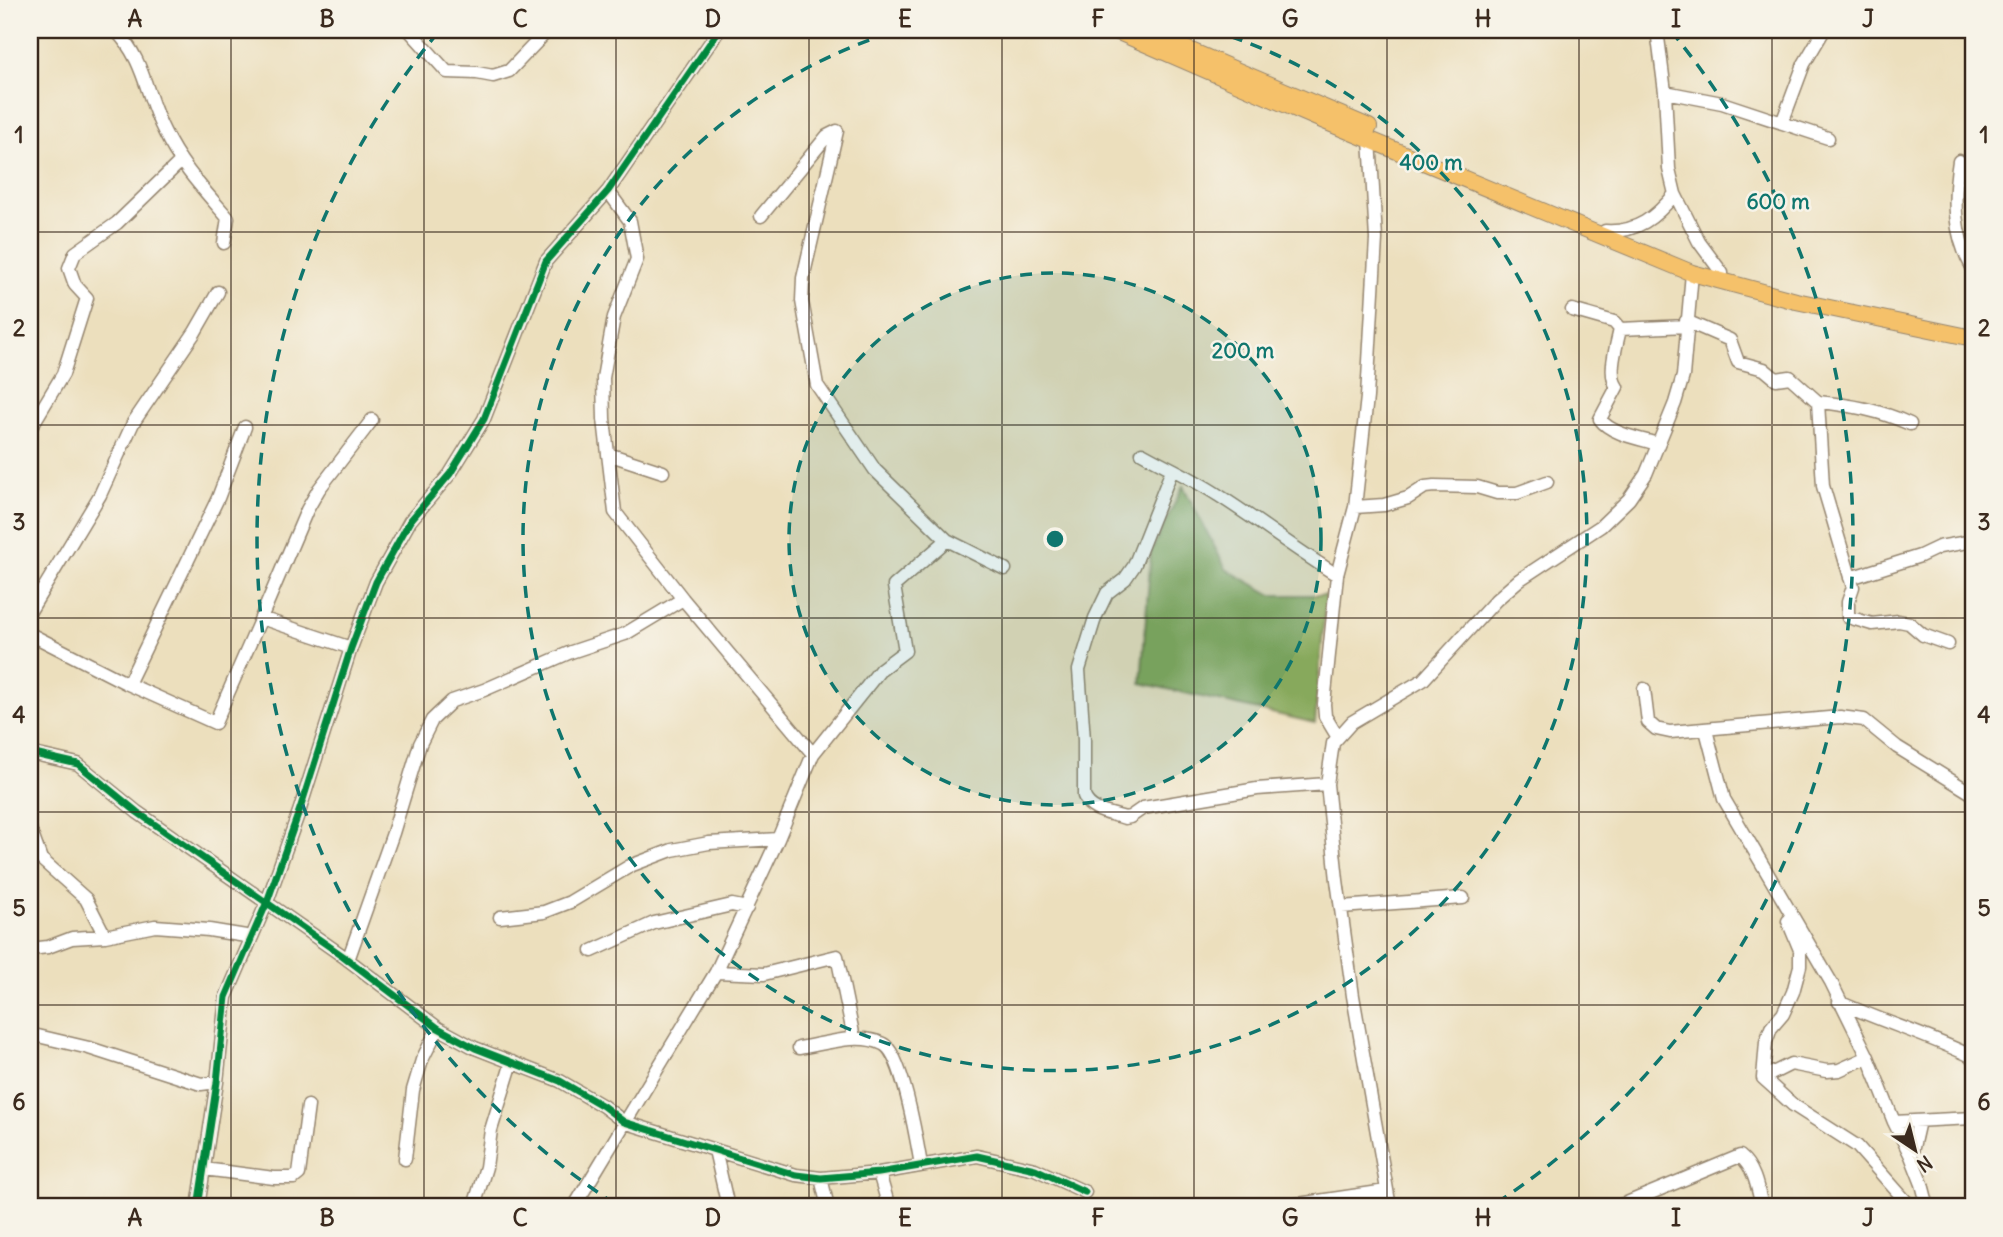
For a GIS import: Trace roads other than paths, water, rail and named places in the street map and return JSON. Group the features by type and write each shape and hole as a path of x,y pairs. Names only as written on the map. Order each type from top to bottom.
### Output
{"main road":[{"path":"1114,30 1692,273 1796,301 1973,338"},
{"path":"1142,30 1677,260 1909,317 1973,329"}],"street":[{"path":"115,30 124,38 146,78 156,115 180,162 228,218 224,243"},
{"path":"409,30 447,72 493,76 509,71 548,30"},
{"path":"198,1207 217,1082 226,997 267,902 300,809 351,648 376,582 410,521 450,474 484,419 546,261 608,191 719,30"},
{"path":"1657,30 1665,92 1669,169 1675,194 1699,242 1722,273"},
{"path":"1782,123 1804,64 1824,30"},
{"path":"1665,92 1722,103 1828,138"},
{"path":"761,216 827,136 837,131 803,278 802,301 817,385 875,470 947,540 1005,569"},
{"path":"1337,736 1325,716 1325,704 1337,575 1355,507 1367,397 1376,239 1370,139"},
{"path":"1959,161 1955,186 1956,222 1961,246 1973,270"},
{"path":"30,429 63,374 87,298 75,285 69,268 75,253 117,223 180,162"},
{"path":"608,191 630,220 637,259 614,317 603,378 604,419 615,512 683,599 813,754"},
{"path":"1605,231 1620,232 1643,225 1660,212 1675,194"},
{"path":"1390,1207 1353,996 1341,907 1327,784 1332,743 1353,722 1423,680 1496,600 1519,580 1601,526 1629,499 1646,474 1683,376 1692,273"},
{"path":"30,611 100,495 133,423 195,332 218,292"},
{"path":"1572,310 1614,322 1620,328 1686,323 1730,340 1738,362 1764,369 1776,379 1790,377 1818,401 1859,405 1910,424"},
{"path":"1620,328 1613,373 1613,381 1617,387 1601,419 1612,428 1658,444"},
{"path":"1818,401 1823,486 1853,587 1848,602 1848,617 1872,624 1899,621 1909,623 1923,635 1948,644"},
{"path":"30,634 128,684 215,723 307,510 319,489 372,420"},
{"path":"128,684 218,498 245,427"},
{"path":"1142,453 1221,497 1337,575"},
{"path":"608,454 663,472"},
{"path":"1172,470 1134,566 1125,579 1107,593 1095,618 1079,670 1086,802 1090,807 1125,818 1143,808 1257,789 1327,784"},
{"path":"1355,507 1384,505 1408,498 1425,487 1477,487 1497,493 1517,493 1547,482"},
{"path":"574,1207 716,972 778,839 813,754 881,669 905,651 894,586 947,540"},
{"path":"1850,578 1920,556 1939,547 1973,541"},
{"path":"348,960 393,833 420,744 432,720 452,701 484,690 570,652 625,634 683,599"},
{"path":"261,618 351,648"},
{"path":"1644,689 1648,722 1656,729 1670,732 1851,716 1864,720 1897,747 1973,794"},
{"path":"1706,730 1724,799 1831,982 1868,1057 1911,1156 1928,1207"},
{"path":"30,753 78,764 137,812 348,960 438,1028 475,1048 560,1081 624,1122 796,1175 821,1178 880,1172 977,1156 1035,1168 1085,1192"},
{"path":"30,829 41,859 86,899 104,936"},
{"path":"500,917 544,912 570,902 630,866 673,850 709,843 778,839"},
{"path":"1763,1079 1766,1042 1771,1028 1783,1014 1793,992 1801,958 1774,886"},
{"path":"1341,907 1463,898"},
{"path":"592,951 654,923 732,905 747,908"},
{"path":"30,949 48,947 72,938 104,936 155,926 209,930 252,937"},
{"path":"716,972 764,974 837,956 854,1038"},
{"path":"1839,1002 1880,1021 1944,1042 1973,1057"},
{"path":"405,1158 413,1090 422,1060 438,1028"},
{"path":"30,1038 38,1036 89,1048 201,1084 217,1082"},
{"path":"799,1048 854,1038 886,1044 894,1051 921,1165"},
{"path":"1763,1079 1791,1064 1827,1072 1839,1070 1868,1057"},
{"path":"477,1200 491,1130 512,1062"},
{"path":"1763,1079 1793,1105 1857,1146 1910,1207"},
{"path":"204,1169 294,1178 299,1174 308,1106"},
{"path":"1894,1122 1973,1118"},
{"path":"1911,1156 1919,1121"},
{"path":"715,1150 728,1207"},
{"path":"1617,1207 1740,1156 1756,1181 1762,1207"},
{"path":"880,1172 889,1207"},
{"path":"821,1178 828,1207"},
{"path":"1278,1207 1386,1191"}]}
